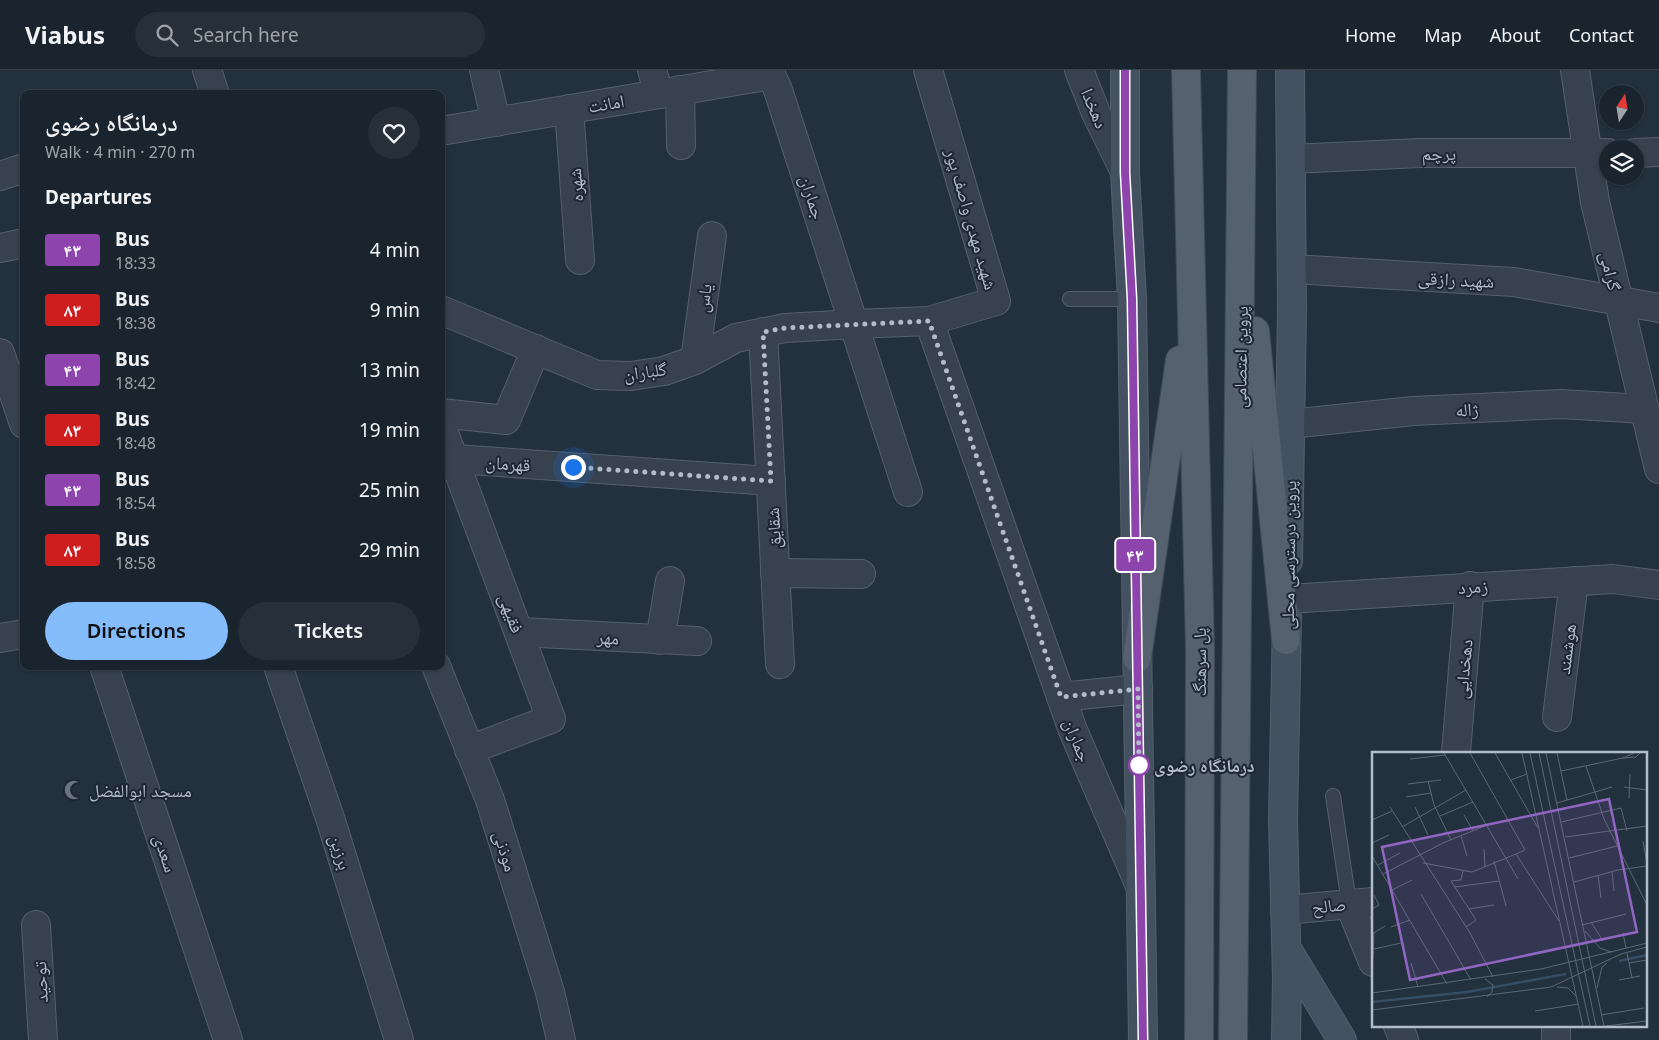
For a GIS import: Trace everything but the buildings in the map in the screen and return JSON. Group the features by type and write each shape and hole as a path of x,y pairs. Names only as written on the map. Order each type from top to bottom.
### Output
{"main road":[{"path":"1125,70 1125,172 1132,299 1143,1040"},
{"path":"1137,658 1191,285 1186,70"},
{"name":"پروین اعتصامی","path":"1233,1040 1242,70"},
{"name":"پروین درسترسی محلی","path":"1286,1040 1288,978 1283,820 1292,269 1290,70"},
{"path":"1241,194 1286,640"},
{"name":"پل سرهنگ","path":"1191,285 1200,647 1199,1040"},
{"path":"1287,949 1342,1040"},
{"path":"1276,1040 1288,978"},
{"path":"1137,1040 1142,988"},
{"path":"1142,988 1150,1040"}],"street":[{"path":"207,70 214,90"},
{"path":"484,70 496,122"},
{"name":"شهید مهدی واصف پور","path":"928,70 996,302 929,321"},
{"name":"دهخدا","path":"1079,70 1096,113 1125,172"},
{"name":"گرامی","path":"1575,70 1598,154 1596,202 1659,469"},
{"name":"امانت","path":"445,130 569,109 664,85 770,72"},
{"name":"جماران","path":"770,72 778,90 908,492"},
{"path":"664,85 681,145"},
{"name":"شهره","path":"569,109 580,260"},
{"path":"1644,153 1659,152"},
{"name":"پرچم","path":"1291,159 1420,153 1598,154"},
{"path":"0,176 20,169"},
{"name":"یاس","path":"695,360 712,236"},
{"path":"0,248 20,244"},
{"name":"شهید رازقی","path":"1292,269 1514,282 1659,308"},
{"name":"گلباران","path":"445,312 597,374 631,376 664,371 695,360 736,338 785,328 854,324"},
{"path":"854,324 929,321"},
{"name":"جماران","path":"929,321 1072,728 1140,886"},
{"name":"شقایق","path":"763,332 780,664"},
{"path":"445,413 506,420 536,349"},
{"path":"0,353 18,387"},
{"name":"ژاله","path":"1290,424 1413,411 1551,405 1644,409"},
{"name":"فقیهی","path":"445,435 552,719 469,750"},
{"name":"قهرمان","path":"455,459 771,481"},
{"path":"775,573 860,574"},
{"name":"زمرد","path":"1287,599 1470,586 1613,579 1659,585"},
{"path":"660,640 670,581"},
{"name":"هوشمند","path":"1557,717 1574,581"},
{"name":"دهخدایی","path":"1456,752 1470,586"},
{"name":"مهر","path":"520,632 697,641"},
{"path":"0,638 20,635"},
{"name":"سعدی","path":"105,670 228,1040"},
{"name":"برزین","path":"279,670 331,820 399,1040"},
{"name":"موذنی","path":"438,670 490,800 550,992 561,1040"},
{"path":"1061,697 1138,689"},
{"path":"1361,902 1372,957"},
{"name":"صالح","path":"1285,910 1361,902"},
{"name":"توحید","path":"36,924 43,1040"},
{"path":"1399,1028 1404,1040"}],"lane":[{"path":"1070,298 1132,299"},
{"path":"1333,796 1361,902"}],"bus line":[{"name":"۴۳","path":"1125,70 1125,172 1132,299 1143,1040"}],"place":[{"name":"درمانگاه رضوی","path":"1139,765"},
{"name":"مسجد ابوالفضل","path":"74,790"}],"route":[{"path":"573,467 771,481 763,332 785,328 929,321 947,367 1061,697 1138,689 1139,765"}]}
